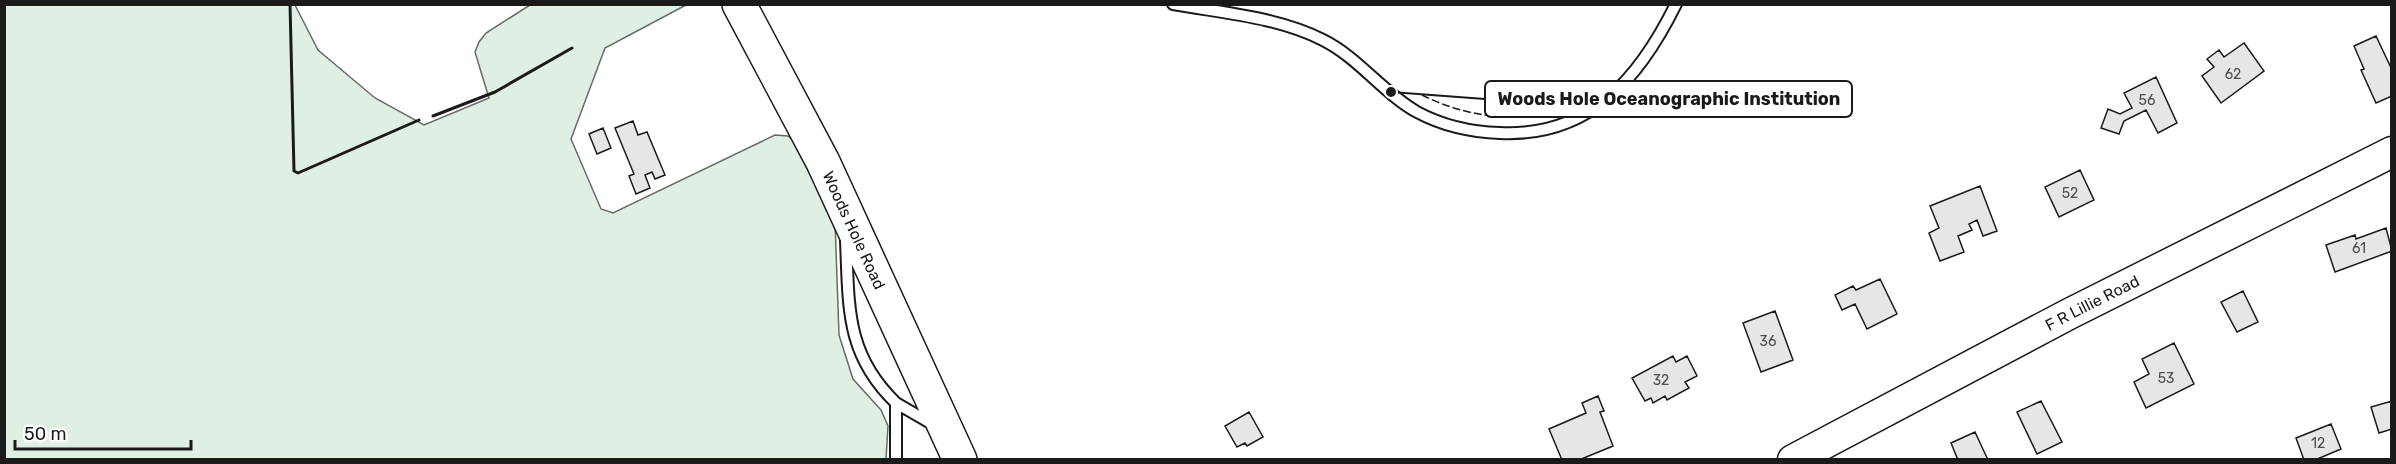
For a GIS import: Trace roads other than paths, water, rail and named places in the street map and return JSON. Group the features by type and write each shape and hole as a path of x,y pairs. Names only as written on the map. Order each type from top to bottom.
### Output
{"highway":[{"name":"Woods Hole Road","path":"739,4 788,92 845,208 954,446"}],"street":[{"name":"F R Lillie Road","path":"1793,459 2069,314 2391,152"}],"lane":[{"path":"1173,4 1300,29 1344,52 1399,100 1436,122 1470,130 1522,134 1538,133 1567,122 1614,93 1650,54 1676,4"},
{"path":"845,208 850,324 865,363 878,386 896,403 954,446"},
{"path":"896,403 896,459"}],"place":[{"name":"Woods Hole Oceanographic Institution","path":"1391,92"}]}
